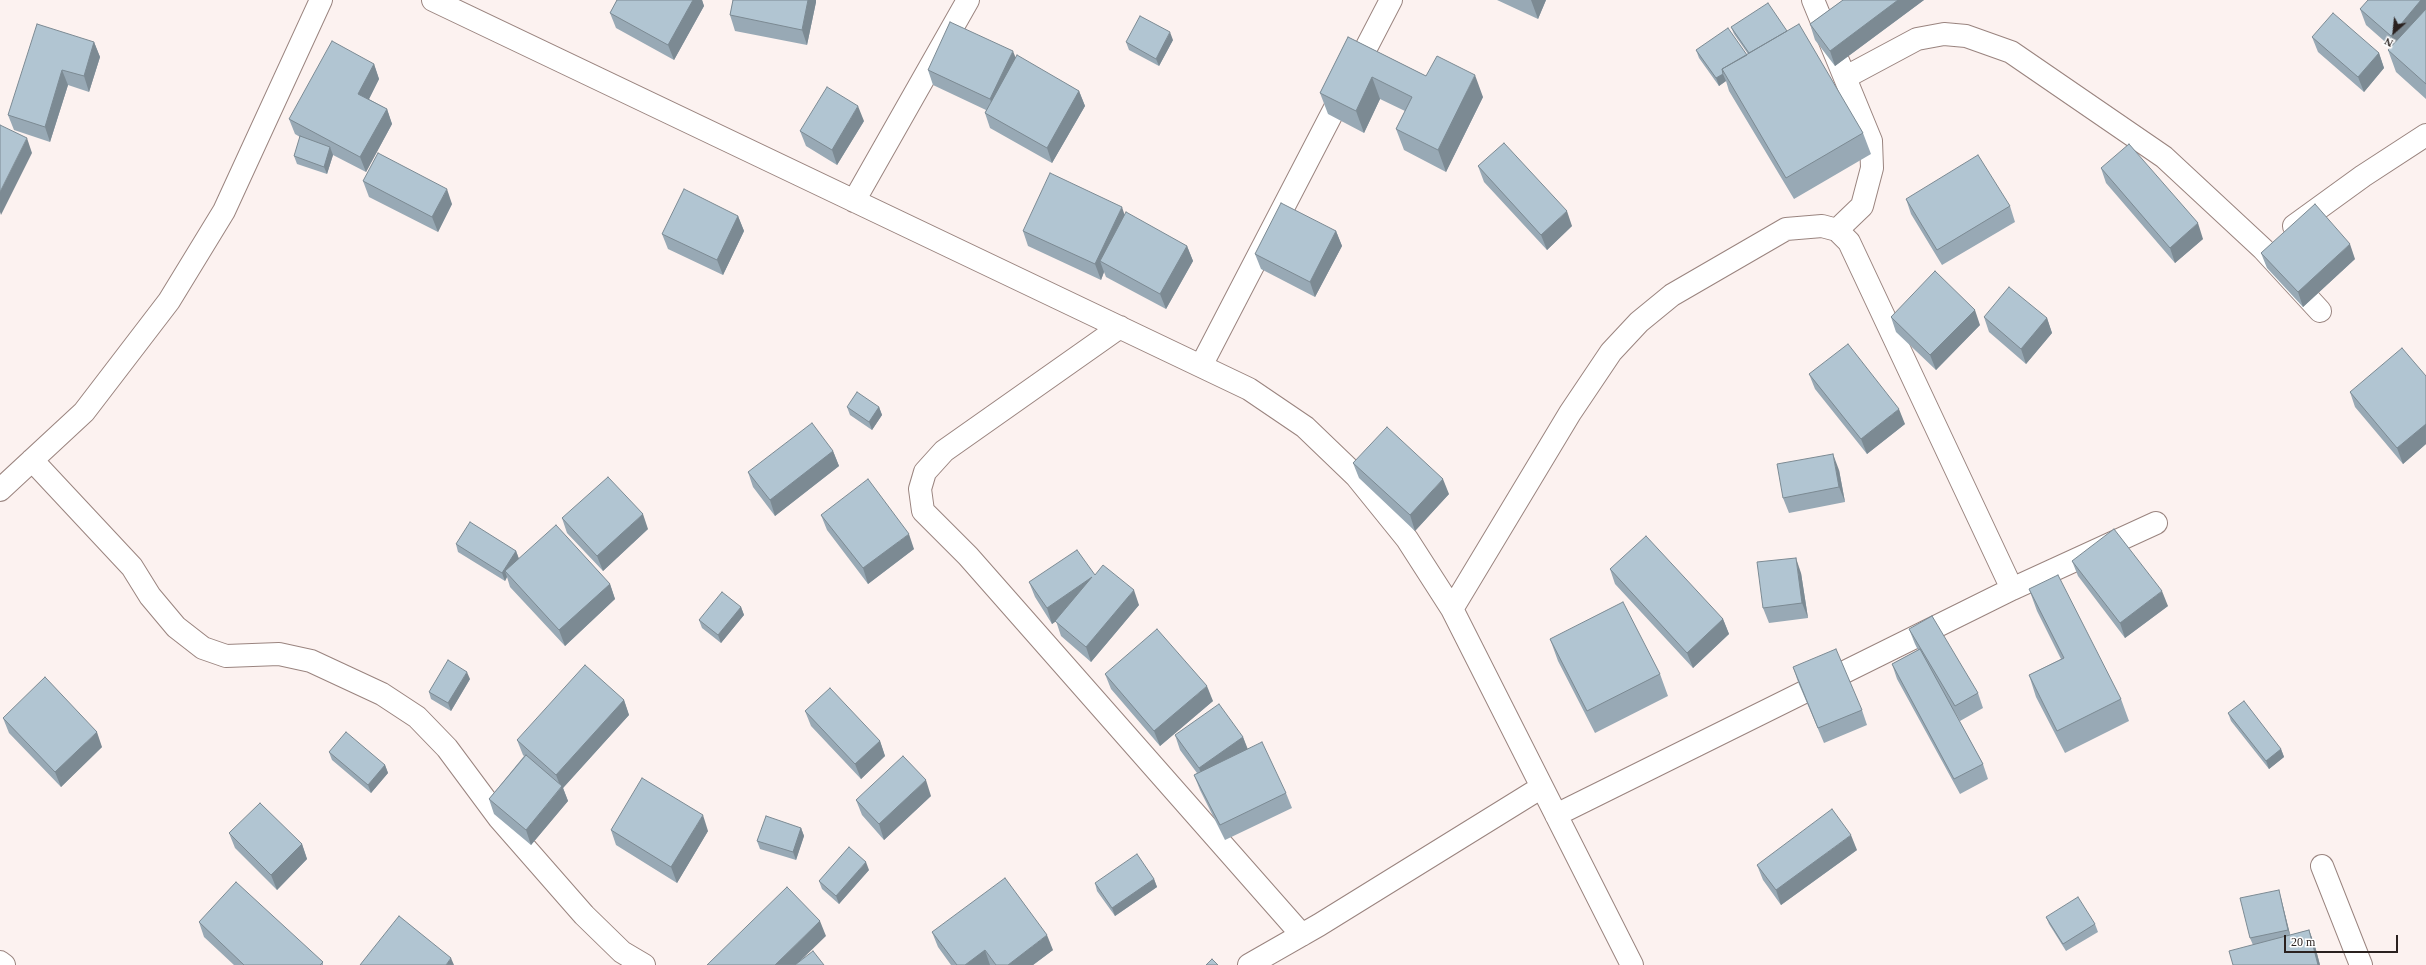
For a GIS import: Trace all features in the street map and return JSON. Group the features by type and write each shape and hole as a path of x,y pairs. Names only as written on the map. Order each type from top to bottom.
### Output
{"street":[{"path":"0,490 84,412 169,301 224,211 321,0"},
{"path":"432,0 1249,389 1305,427 1356,476 1407,539 1452,610 1632,965"},
{"path":"854,201 968,0"},
{"path":"1201,366 1391,0"},
{"path":"1814,0 1871,141 1872,168 1862,206 1837,230"},
{"path":"1846,77 1917,39 1944,34 1966,36 2012,52 2164,157 2263,249 2320,311"},
{"path":"2263,249 2363,176 2426,135"},
{"path":"1452,610 1570,413 1611,352 1639,322 1672,295 1786,229 1822,226 1837,230 1849,242 2012,589"},
{"path":"1120,327 944,451 925,472 923,477 920,488 923,511 968,556 1302,935"},
{"path":"32,460 132,567 150,596 176,627 203,648 226,656 279,654 311,661 382,694 417,717 447,748 499,818 584,915 616,958 644,965"},
{"path":"1556,815 2012,589 2156,523"},
{"path":"1249,965 1302,935 1542,787"},
{"path":"2322,866 2361,965"},
{"path":"0,962 4,965"}],"building":[{"path":"617,0 693,0 668,45 610,13"},
{"path":"733,0 808,0 802,30 730,15"},
{"path":"1843,0 1898,0 1830,51 1810,24"},
{"path":"2368,0 2421,0 2391,36 2360,9"},
{"path":"1768,3 1787,31 1749,53 1731,27"},
{"path":"2426,9 2426,84 2388,50"},
{"path":"2333,13 2379,53 2358,77 2312,37"},
{"path":"1140,16 1170,32 1156,59 1126,42"},
{"path":"950,22 1013,51 990,99 928,70"},
{"path":"37,24 94,42 84,76 62,70 45,127 8,115"},
{"path":"1799,24 1863,133 1786,178 1722,69"},
{"path":"1728,28 1747,55 1722,69 1723,74 1716,78 1696,50"},
{"path":"1348,37 1426,76 1437,56 1475,75 1438,150 1396,129 1412,97 1372,77 1356,111 1320,93"},
{"path":"332,41 374,64 358,94 387,109 360,157 289,119"},
{"path":"1017,55 1079,91 1047,148 985,113"},
{"path":"827,87 858,106 832,150 800,131"},
{"path":"0,125 27,138 0,192"},
{"path":"300,136 330,147 324,167 294,156"},
{"path":"1504,143 1567,211 1541,235 1478,166"},
{"path":"2129,144 2198,223 2170,248 2101,168"},
{"path":"378,153 447,189 432,217 363,181"},
{"path":"1978,155 2010,206 1937,250 1906,199"},
{"path":"1050,173 1122,207 1095,264 1023,231"},
{"path":"684,189 738,216 717,260 662,234"},
{"path":"1281,203 1336,231 1310,282 1255,254"},
{"path":"2315,204 2350,244 2298,292 2261,253"},
{"path":"1126,212 1187,246 1160,294 1100,261"},
{"path":"1935,271 1975,310 1930,355 1891,317"},
{"path":"2009,287 2047,318 2021,349 1984,317"},
{"path":"1848,344 1899,409 1861,439 1809,374"},
{"path":"2402,348 2426,376 2426,424 2397,448 2350,392"},
{"path":"857,392 879,407 869,422 847,407"},
{"path":"812,423 833,451 770,500 748,472"},
{"path":"1387,427 1443,479 1410,515 1353,463"},
{"path":"1833,454 1839,487 1783,498 1777,464"},
{"path":"608,477 643,514 597,556 562,518"},
{"path":"868,479 909,534 863,568 821,515"},
{"path":"470,522 516,551 502,573 456,544"},
{"path":"556,525 610,584 559,630 505,571"},
{"path":"2114,529 2162,591 2120,623 2072,561"},
{"path":"1646,536 1723,619 1687,653 1610,569"},
{"path":"1077,550 1095,575 1103,565 1134,590 1086,647 1055,621 1092,577 1047,608 1029,582"},
{"path":"1796,558 1802,603 1763,608 1757,562"},
{"path":"2058,575 2121,699 2057,731 2029,675 2064,658 2029,589"},
{"path":"722,592 741,607 718,635 699,620"},
{"path":"1623,602 1660,674 1587,711 1550,639"},
{"path":"1932,616 1978,693 1955,706 1909,629"},
{"path":"1157,629 1207,686 1154,731 1105,674"},
{"path":"1836,649 1862,710 1818,728 1793,667"},
{"path":"1920,649 1983,764 1954,779 1892,664"},
{"path":"448,660 467,672 448,703 429,692"},
{"path":"585,665 624,700 556,775 517,740"},
{"path":"45,677 97,732 55,772 3,718"},
{"path":"830,688 880,741 855,764 805,711"},
{"path":"2244,701 2281,749 2266,761 2228,713"},
{"path":"1219,704 1243,737 1199,768 1175,735"},
{"path":"346,732 385,765 368,785 329,752"},
{"path":"1262,742 1286,793 1220,825 1194,775"},
{"path":"526,755 562,786 526,830 489,799"},
{"path":"903,756 926,780 879,824 856,800"},
{"path":"642,778 703,815 671,867 611,830"},
{"path":"260,803 302,844 271,875 229,833"},
{"path":"1832,809 1851,835 1776,890 1757,865"},
{"path":"766,816 801,828 793,852 757,841"},
{"path":"849,847 866,862 836,896 819,881"},
{"path":"1137,854 1154,879 1112,908 1095,883"},
{"path":"1005,878 1047,935 1008,965 996,965 985,950 965,965 957,965 932,932"},
{"path":"236,882 323,962 320,965 244,965 199,922"},
{"path":"787,887 820,921 775,965 707,965"},
{"path":"2279,890 2288,930 2250,938 2240,898"},
{"path":"2078,897 2095,924 2063,944 2046,917"},
{"path":"399,916 451,958 446,965 360,965"},
{"path":"2309,930 2318,965 2233,965 2229,951"},
{"path":"813,951 824,965 795,965"},
{"path":"1212,959 1218,965 1206,965"}]}
